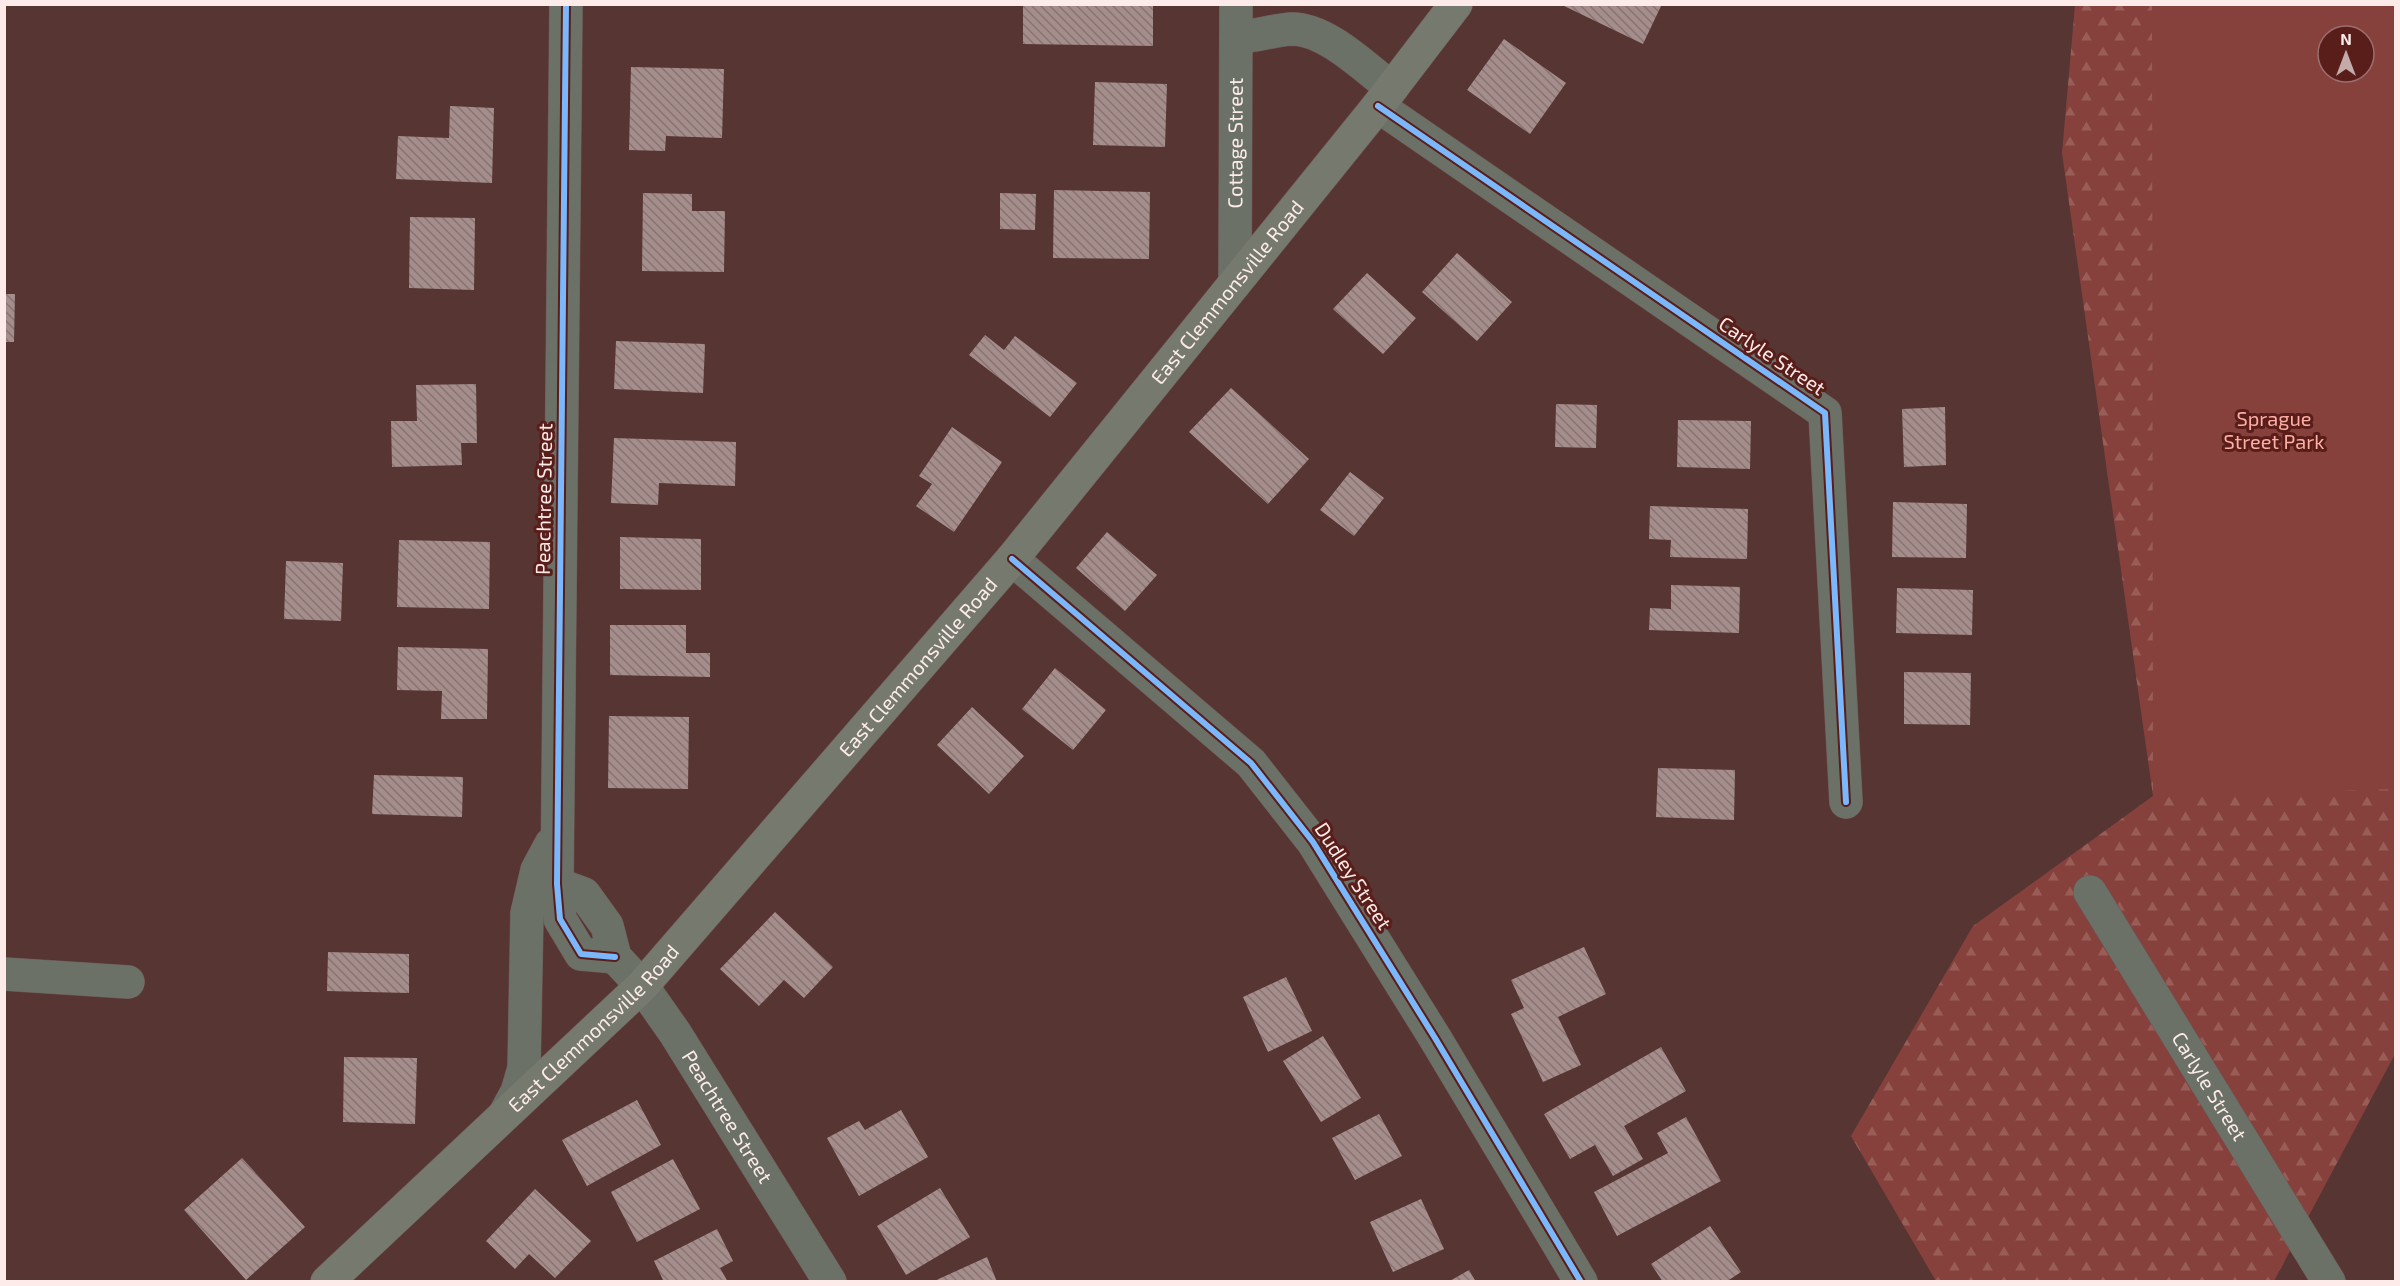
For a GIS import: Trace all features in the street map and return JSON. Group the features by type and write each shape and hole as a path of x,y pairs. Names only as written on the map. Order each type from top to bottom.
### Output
{"main road":[{"name":"East Clemmonsville Road","path":"327,1281 642,986 1012,559 1385,97 1456,4"}],"street":[{"name":"Peachtree Street","path":"566,4 557,884 560,919 581,954 615,957 642,986 681,1043 830,1281"},
{"name":"Cottage Street","path":"1235,283 1236,4"},
{"path":"1236,38 1255,37 1293,29 1306,31 1328,41 1385,97"},
{"name":"Carlyle Street","path":"1385,97 1825,412 1846,802"},
{"name":"Dudley Street","path":"1012,559 1251,763 1313,842 1435,1038 1581,1281"},
{"path":"505,1114 517,1092 524,1068 526,913 537,870 558,831"},
{"name":"Carlyle Street","path":"2090,892 2329,1281"},
{"path":"4,974 129,982"}],"green space":[{"path":"2075,5 2354,5 2338,24 2316,24 2316,84 2331,84 2396,311 2395,1054 2274,1281 1936,1281 1851,1136 1973,926 2153,796 2062,153"},
{"name":"Sprague Street Park","path":"2152,5 2395,5 2395,789 2153,796"}],"building":[{"path":"1023,4 1153,4 1153,46 1023,44"},
{"path":"1560,4 1662,4 1643,44"},
{"path":"1504,39 1566,83 1530,134 1467,90"},
{"path":"631,67 724,69 722,138 666,136 665,151 629,150"},
{"path":"1095,82 1167,84 1165,147 1093,145"},
{"path":"450,106 494,108 492,183 396,179 398,136 449,138"},
{"path":"1054,190 1150,192 1149,259 1053,258"},
{"path":"643,193 692,194 692,211 725,211 724,272 642,271"},
{"path":"1000,193 1036,194 1035,230 1000,229"},
{"path":"410,217 475,218 474,290 409,288"},
{"path":"1457,253 1512,302 1477,341 1422,292"},
{"path":"1367,273 1416,318 1383,354 1333,309"},
{"path":"4,294 15,294 14,342 4,342"},
{"path":"985,335 1004,350 1015,336 1077,383 1050,417 969,355"},
{"path":"616,341 705,344 703,393 614,389"},
{"path":"476,384 477,443 461,443 462,465 392,467 391,421 417,421 416,385"},
{"path":"1231,388 1309,459 1268,504 1189,432"},
{"path":"1556,404 1597,405 1596,448 1555,447"},
{"path":"1945,407 1946,465 1904,467 1902,409"},
{"path":"1678,420 1751,421 1750,469 1677,467"},
{"path":"952,427 1002,462 954,532 916,506 932,484 919,476"},
{"path":"614,438 736,442 735,486 659,483 658,505 611,503"},
{"path":"1350,472 1384,498 1354,536 1320,510"},
{"path":"1893,502 1967,504 1966,558 1892,557"},
{"path":"1650,506 1748,509 1747,559 1670,557 1671,540 1649,539"},
{"path":"1107,532 1157,575 1125,611 1076,568"},
{"path":"620,537 701,539 701,590 620,589"},
{"path":"399,540 490,542 489,609 397,607"},
{"path":"286,561 343,563 341,621 284,619"},
{"path":"1671,585 1740,587 1739,633 1649,630 1650,608 1671,609"},
{"path":"1897,588 1973,590 1972,635 1896,633"},
{"path":"610,625 686,625 686,653 710,653 710,677 610,675"},
{"path":"398,647 488,649 487,719 441,719 442,691 397,690"},
{"path":"1055,668 1106,710 1073,750 1022,709"},
{"path":"1904,672 1971,673 1970,725 1904,724"},
{"path":"972,707 1024,756 989,794 937,745"},
{"path":"609,716 689,717 688,789 608,788"},
{"path":"1658,768 1735,770 1734,820 1656,817"},
{"path":"374,775 463,777 462,817 372,814"},
{"path":"775,912 833,967 804,998 784,980 759,1006 720,969"},
{"path":"1584,947 1606,994 1558,1017 1581,1065 1543,1082 1511,1014 1524,1008 1511,980"},
{"path":"328,952 409,954 409,993 327,991"},
{"path":"1286,977 1312,1031 1268,1052 1243,997"},
{"path":"1323,1036 1361,1098 1321,1122 1283,1061"},
{"path":"1661,1047 1686,1091 1624,1126 1643,1159 1613,1176 1595,1145 1570,1159 1544,1114"},
{"path":"344,1057 417,1058 415,1124 343,1122"},
{"path":"637,1100 661,1145 587,1186 562,1140"},
{"path":"901,1110 928,1157 859,1196 827,1138 859,1121 865,1130"},
{"path":"1379,1114 1402,1156 1355,1180 1332,1138"},
{"path":"1686,1117 1721,1181 1617,1236 1594,1192 1668,1153 1657,1133"},
{"path":"242,1158 305,1227 246,1280 184,1210"},
{"path":"673,1159 700,1209 637,1242 611,1192"},
{"path":"940,1188 970,1237 906,1275 877,1226"},
{"path":"535,1189 591,1241 555,1278 529,1254 515,1269 486,1241"},
{"path":"1421,1199 1444,1249 1393,1272 1370,1222"},
{"path":"1710,1226 1741,1272 1726,1282 1663,1282 1651,1264"},
{"path":"717,1229 733,1261 720,1268 728,1282 664,1282 654,1261"},
{"path":"987,1257 997,1282 932,1282"},
{"path":"1469,1270 1476,1282 1448,1282"}],"cycle path":[{"path":"566,4 557,884 560,919 581,954 615,957"},
{"path":"1378,106 1825,413 1846,802"},
{"path":"1012,559 1251,763 1313,842 1435,1038 1581,1282"}]}
